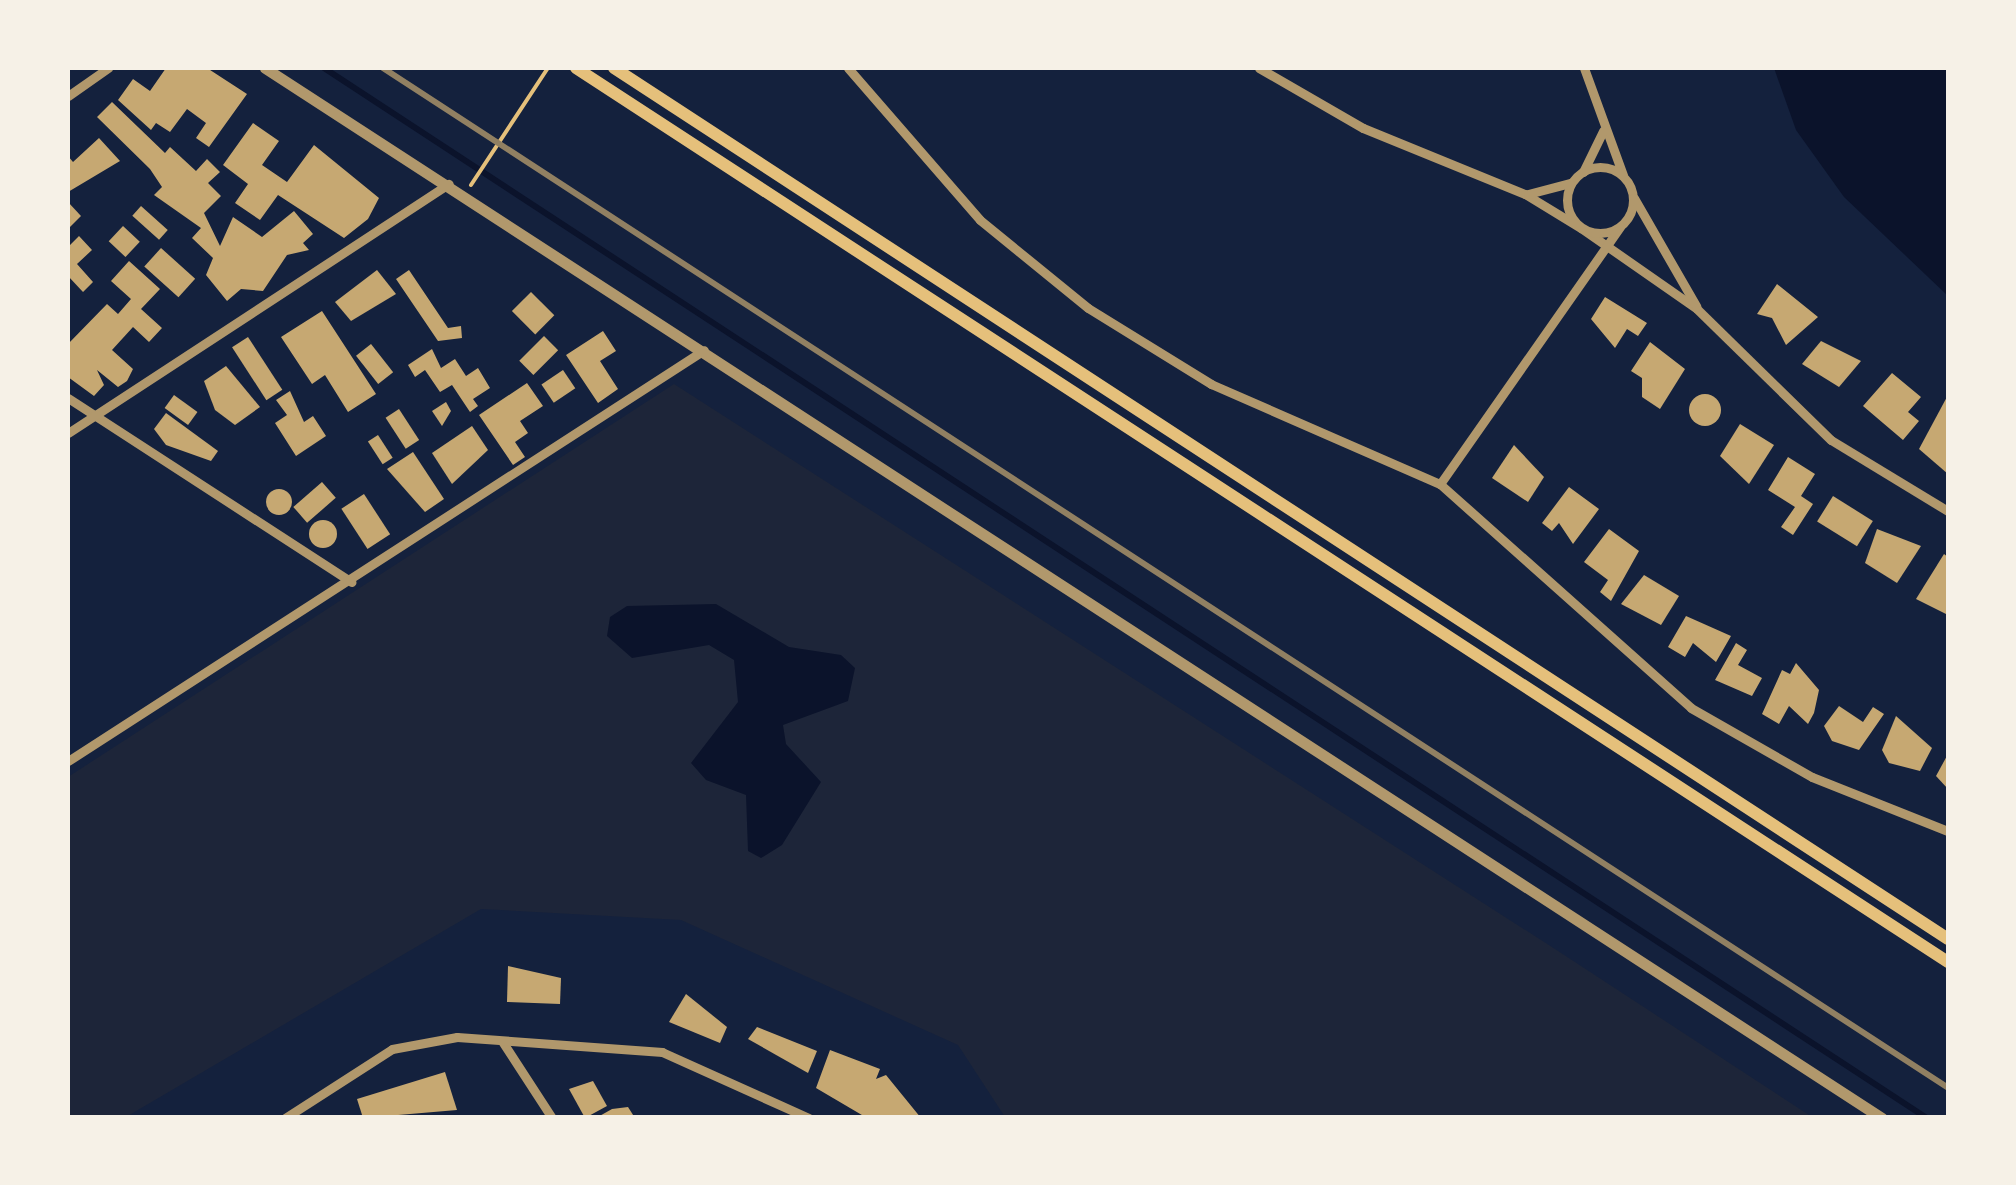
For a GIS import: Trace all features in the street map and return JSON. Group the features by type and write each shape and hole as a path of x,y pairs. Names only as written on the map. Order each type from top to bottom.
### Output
{"main road":[{"path":"576,68 1948,962"},
{"path":"614,68 1948,939"}],"street":[{"path":"68,96 108,68"},
{"path":"265,68 1882,1118"},
{"path":"848,68 980,220 1088,308 1211,384 1440,484 1691,708 1812,776 1948,831"},
{"path":"1259,68 1362,128 1525,194 1581,228 1697,309 1831,440 1948,511"},
{"path":"1584,68 1603,131 1624,177 1697,309"},
{"path":"1525,194 1572,182 1583,172 1603,131"},
{"path":"1583,172 1604,167 1624,177"},
{"path":"1572,182 1568,211 1581,228"},
{"path":"68,433 449,184"},
{"path":"1440,484 1601,245 1620,227 1633,195"},
{"path":"1581,228 1620,227"},
{"path":"68,761 704,350"},
{"path":"68,398 350,582"},
{"path":"284,1118 392,1049 424,1038 662,1052 809,1118"},
{"path":"502,1040 552,1118"}],"path":[{"path":"476,176 548,68"}],"shaded area":[{"path":"1774,68 1948,68 1948,296 1844,197 1796,130"},
{"path":"674,384 1812,1117 1005,1117 958,1045 681,920 481,909 126,1117 68,1118 68,777"},
{"path":"716,604 789,647 841,655 855,668 848,701 783,725 786,744 821,782 782,845 761,858 748,851 746,795 706,780 691,763 738,702 734,660 709,645 632,658 607,636 610,617 627,606"}],"building":[{"path":"166,68 207,68 247,94 209,147 196,138 206,123 187,109 170,132 156,123 151,130 118,100 133,79 150,91"},
{"path":"112,102 165,153 170,147 196,171 207,159 220,172 208,183 221,196 204,213 220,246 233,217 262,237 294,211 313,234 303,243 309,250 287,255 263,291 241,289 227,301 206,275 213,258 192,238 201,228 154,195 162,187 150,169 97,117"},
{"path":"253,123 279,141 262,165 287,182 314,145 379,198 368,219 344,238 278,195 260,220 235,203 248,184 223,165"},
{"path":"99,138 120,161 68,192 68,156 73,162"},
{"path":"68,202 81,216 68,229"},
{"path":"141,206 168,230 159,240 132,216"},
{"path":"123,226 140,242 125,257 109,241"},
{"path":"79,236 92,250 77,264 93,282 83,292 68,276 68,247"},
{"path":"161,248 195,279 178,297 144,267"},
{"path":"129,261 160,289 141,309 162,328 149,342 133,327 112,350 133,369 127,381 118,387 97,370 104,385 94,396 68,377 68,344 107,304 118,314 131,299 111,281"},
{"path":"377,270 396,294 351,321 335,302"},
{"path":"409,270 448,328 461,326 462,338 438,341 396,279"},
{"path":"1777,284 1818,317 1786,345 1772,318 1757,314"},
{"path":"531,292 554,315 535,334 512,311"},
{"path":"1605,297 1647,323 1638,336 1627,329 1615,348 1591,319"},
{"path":"322,311 376,394 348,412 325,375 312,384 281,337"},
{"path":"603,331 616,351 600,361 618,389 598,403 566,355"},
{"path":"544,336 558,350 533,375 519,361"},
{"path":"248,337 282,390 266,400 232,347"},
{"path":"1821,341 1861,361 1839,387 1802,364"},
{"path":"1650,342 1685,369 1660,409 1642,397 1642,378 1631,371"},
{"path":"371,344 393,372 378,384 356,356"},
{"path":"432,349 441,368 455,359 466,376 478,368 490,388 473,399 478,406 470,412 452,385 440,392 425,370 415,377 408,365"},
{"path":"226,366 260,407 235,425 215,410 204,381"},
{"path":"563,370 575,388 554,403 541,385"},
{"path":"1892,373 1921,397 1908,412 1919,421 1903,440 1863,406"},
{"path":"527,383 543,406 520,421 528,433 515,442 525,457 513,465 479,415"},
{"path":"290,391 304,422 313,416 326,436 296,456 275,423 287,415 276,400"},
{"path":"1705,394 1716,399 1721,410 1716,421 1705,426 1694,421 1689,410 1694,399"},
{"path":"174,395 197,412 188,425 165,408"},
{"path":"1948,395 1948,474 1919,449"},
{"path":"446,402 451,411 442,426 432,411"},
{"path":"399,409 419,440 406,449 386,418"},
{"path":"166,413 218,451 211,461 166,445 154,429"},
{"path":"1740,424 1774,445 1749,484 1720,456"},
{"path":"472,426 488,450 452,484 432,453"},
{"path":"378,435 393,458 383,464 368,442"},
{"path":"1514,445 1544,477 1528,502 1492,478"},
{"path":"413,452 444,499 425,512 387,469"},
{"path":"1788,457 1815,474 1801,496 1813,504 1793,535 1781,527 1795,507 1768,490"},
{"path":"322,482 336,498 307,523 293,507"},
{"path":"1569,487 1599,509 1573,544 1559,523 1552,531 1542,523"},
{"path":"279,489 288,493 292,502 288,511 279,515 270,511 266,502 270,493"},
{"path":"364,494 390,534 367,549 341,509"},
{"path":"1833,496 1873,521 1857,546 1817,521"},
{"path":"323,520 333,524 337,534 333,544 323,548 313,544 309,534 313,524"},
{"path":"1609,529 1639,551 1611,601 1600,592 1608,580 1584,562"},
{"path":"1877,529 1921,546 1897,583 1865,563"},
{"path":"1944,554 1948,557 1948,615 1916,599"},
{"path":"1644,575 1679,596 1661,625 1621,604"},
{"path":"1686,616 1731,636 1716,662 1693,643 1685,657 1668,647"},
{"path":"1736,643 1747,650 1738,665 1762,678 1752,696 1715,680"},
{"path":"1796,663 1819,690 1814,713 1808,724 1789,706 1779,724 1762,714 1782,670 1790,674"},
{"path":"1839,706 1863,722 1873,707 1884,714 1859,750 1832,741 1824,726"},
{"path":"1896,716 1932,748 1920,771 1889,763 1882,750"},
{"path":"1948,754 1948,789 1936,776"},
{"path":"508,966 561,978 560,1004 507,1002"},
{"path":"686,994 727,1027 720,1043 669,1022"},
{"path":"757,1027 817,1051 808,1073 748,1039"},
{"path":"830,1050 880,1069 876,1079 886,1075 921,1118 867,1118 816,1088"},
{"path":"445,1072 457,1110 363,1118 357,1099"},
{"path":"593,1081 607,1106 585,1118 569,1089"},
{"path":"628,1107 635,1118 596,1118 612,1109"}],"waterway":[{"path":"324,68 1927,1118"}],"railway":[{"path":"383,68 1948,1088"}]}
